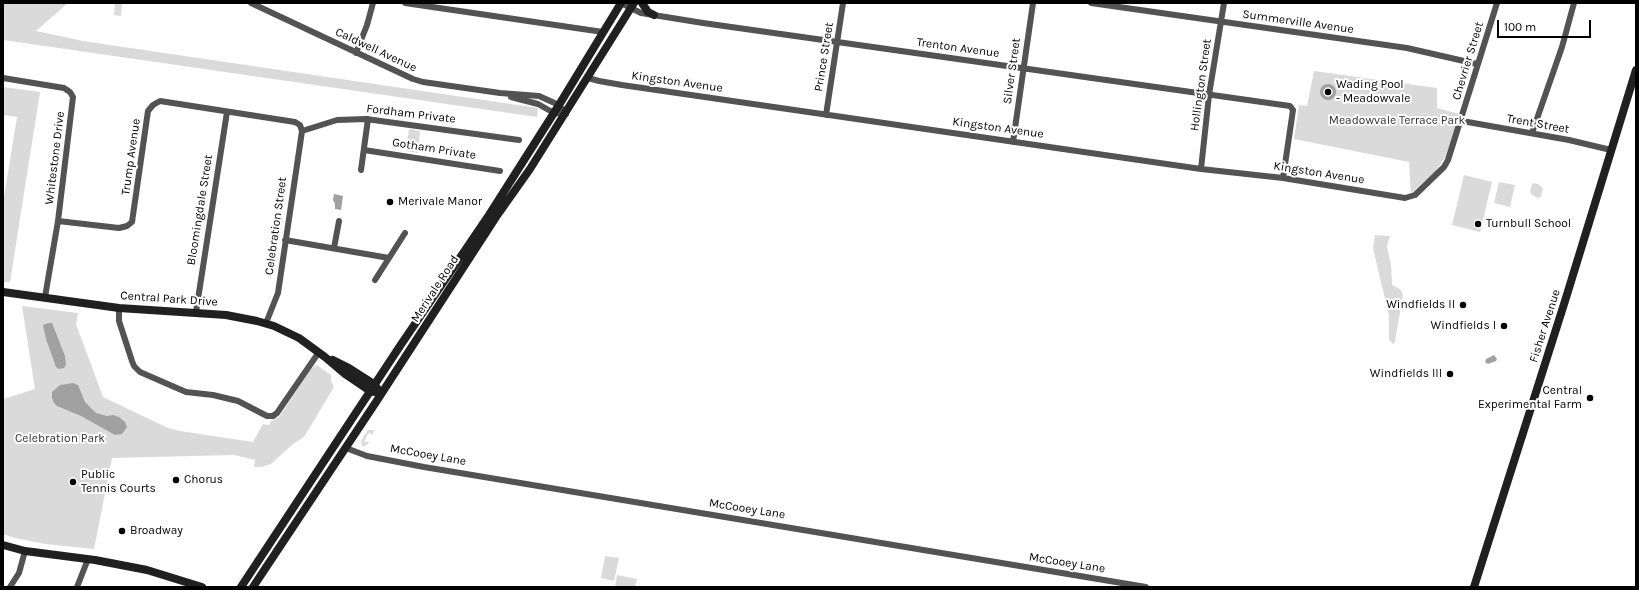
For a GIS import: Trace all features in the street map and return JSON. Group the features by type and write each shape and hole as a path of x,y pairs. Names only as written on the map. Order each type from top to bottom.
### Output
{"main road":[{"name":"Merivale Road","path":"241,587 372,387 490,214 621,3"},
{"path":"642,3 648,12 654,15"},
{"name":"Merivale Road","path":"253,587 566,114 632,6"},
{"name":"Fisher Avenue","path":"1474,587 1566,301 1636,70"},
{"name":"Central Park Drive","path":"3,292 119,308 196,312 233,316 266,323 299,338 322,354 345,374 382,393"},
{"path":"3,545 25,551 88,559 147,570 202,587"},
{"path":"175,578 190,587"}],"street":[{"name":"Caldwell Avenue","path":"251,3 413,79 423,82 500,94 538,104 554,113 566,114"},
{"path":"356,53 367,25 373,3"},
{"path":"405,3 604,32"},
{"name":"Trenton Avenue","path":"621,3 632,6 636,12 654,15 1290,106 1294,110 1283,178"},
{"name":"Prince Street","path":"826,114 843,3"},
{"name":"Silver Street","path":"1013,142 1033,3"},
{"name":"Summerville Avenue","path":"1091,3 1221,23 1407,48 1477,64"},
{"name":"Hollington Street","path":"1201,169 1209,95 1224,3"},
{"name":"Chevrier Street","path":"1405,198 1415,195 1444,168 1448,160 1462,121 1477,64 1497,3"},
{"path":"1532,134 1562,47 1574,3"},
{"name":"Whitestone Drive","path":"3,78 64,88 70,92 73,97 58,221 45,297"},
{"name":"Kingston Avenue","path":"588,78 607,83 1201,169 1283,178 1405,198"},
{"name":"Caldwell Avenue","path":"500,94 539,96 559,105 566,114"},
{"name":"Trump Avenue","path":"58,221 119,228 127,226 132,222 134,218 148,111 153,105 160,101 295,122 300,125 302,130"},
{"name":"Bloomingdale Street","path":"196,312 226,112"},
{"path":"361,170 368,119"},
{"name":"Fordham Private","path":"302,130 337,120 368,119 519,140"},
{"name":"Trent Street","path":"1462,121 1611,150"},
{"name":"Celebration Street","path":"266,323 278,293 302,130"},
{"name":"Gotham Private","path":"364,150 500,171"},
{"path":"334,248 339,221"},
{"path":"375,280 405,233"},
{"path":"285,240 389,258"},
{"path":"119,308 119,321 132,361 134,366 140,372 186,392 213,395 238,401 268,416 273,416 277,413 322,354"},
{"name":"McCooey Lane","path":"346,448 367,456 424,467 1146,587"},
{"path":"10,587 19,573 25,551"},
{"path":"78,587 88,559"}],"green space":[{"path":"3,3 68,3 36,31 83,41 538,108 537,117 3,40"},
{"path":"115,3 122,3 121,16 114,15"},
{"name":"Meadowvale Terrace Park","path":"1314,71 1437,88 1437,108 1460,114 1446,156 1435,172 1411,193 1409,162 1294,139 1299,105 1307,106"},
{"path":"3,87 40,92 10,282 3,282 3,203 17,117 3,115"},
{"path":"409,129 420,131 418,153 406,151"},
{"path":"1464,175 1492,182 1480,232 1452,225"},
{"path":"1499,182 1515,185 1510,207 1494,203"},
{"path":"1533,183 1538,184 1543,188 1541,197 1537,198 1531,194 1530,190"},
{"path":"1375,235 1390,236 1387,246 1391,264 1392,285 1400,289 1403,294 1395,342 1393,344 1389,340 1389,316 1373,248"},
{"name":"Celebration Park","path":"22,306 78,313 76,324 103,397 168,428 253,442 263,424 269,425 271,421 279,417 311,369 317,365 331,375 331,381 334,387 304,437 293,444 271,464 262,467 254,467 255,460 234,455 112,458 94,549 46,544 15,538 3,534 3,399 35,389"},
{"path":"368,430 374,430 373,435 370,433 368,434 364,442 370,442 365,446 362,446 361,441"},
{"path":"605,556 619,558 614,581 601,578"},
{"path":"617,575 637,579 635,587 615,587"}],"shaded area":[{"name":"Wading Pool - Meadowvale","path":"1325,84 1331,84 1336,89 1334,98 1331,100 1325,100 1320,95 1320,89"},
{"path":"334,194 343,196 341,210 335,209 333,200"},
{"path":"52,323 65,356 66,365 64,368 59,369 56,367 46,339 43,325"},
{"path":"1494,355 1497,359 1496,361 1488,364 1485,362 1486,359"},
{"path":"73,383 78,385 85,402 96,413 107,416 113,415 119,417 125,422 127,427 122,434 115,435 81,416 57,406 54,403 52,392 60,385"}],"place":[{"name":"Wading Pool - Meadowvale","path":"1328,92"},
{"name":"Merivale Manor","path":"390,202"},
{"name":"Turnbull School","path":"1478,224"},
{"name":"Windfields II","path":"1463,305"},
{"name":"Windfields I","path":"1504,326"},
{"name":"Windfields III","path":"1450,374"},
{"name":"Central Experimental Farm","path":"1590,398"},
{"name":"Chorus","path":"176,480"},
{"name":"Public Tennis Courts","path":"73,482"},
{"name":"Broadway","path":"122,531"}]}
